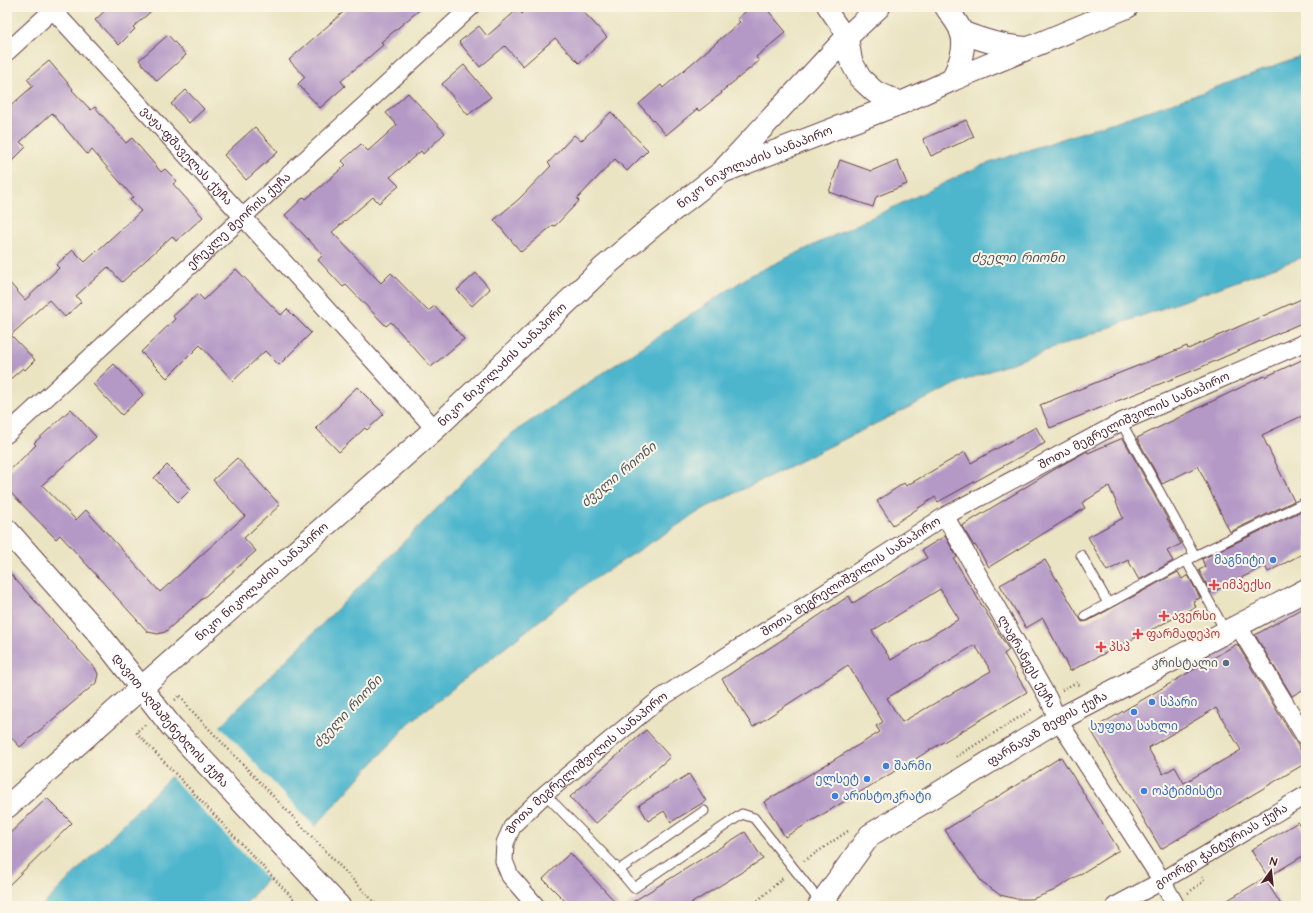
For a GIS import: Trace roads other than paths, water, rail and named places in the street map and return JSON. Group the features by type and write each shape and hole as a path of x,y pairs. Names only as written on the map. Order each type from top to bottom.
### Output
{"street":[{"name":"ერეკლე მეორის ქუჩა","path":"7,434 471,7"},
{"path":"826,7 847,37 851,61 860,78 875,92 901,103"},
{"path":"722,172 847,37 879,7"},
{"path":"946,7 961,32 963,48 960,64 952,80"},
{"path":"952,80 1127,7"},
{"name":"ვაჟა-ფშაველას ქუჩა","path":"53,8 435,429"},
{"path":"7,52 53,8"},
{"path":"961,32 983,41 1006,46 1030,48"},
{"name":"ნიკო ნიკოლაძის სანაპირო","path":"7,808 435,429 603,268 654,225 722,172 901,103 952,80"},
{"name":"შოთა მეგრელიშვილის სანაპირო","path":"536,906 510,876 504,861 505,843 513,825 545,794 661,698 945,516 1121,422 1306,342"},
{"name":"ლაგრანჟეს ქუჩა","path":"945,516 1048,698 1058,720 1162,881 1176,906"},
{"name":"დავით აღმაშენებლის ქუჩა","path":"7,530 99,634 172,726 339,906"},
{"name":"ფარნავაზ მეფის ქუჩა","path":"821,905 870,835 1058,720 1306,590"},
{"path":"1232,629 1306,738"},
{"name":"გიორგი ჭანტურიას ქუჩა","path":"1115,906 1162,881 1306,795"}],"lane":[{"path":"1121,422 1195,556"},
{"path":"1085,616 1186,560 1306,502"},
{"path":"1081,556 1108,603"},
{"path":"1186,560 1232,629"},
{"path":"545,794 619,870 634,888 742,814 754,818 821,905"},
{"path":"619,870 704,811"}],"water":[{"name":"ძველი რიონი","path":"1306,54 1306,256 960,382 703,509 585,585 409,723 244,906 42,906 511,434 751,275 980,166 1193,96"}],"place":[{"name":"მაგნიტი","path":"1273,560"},
{"name":"იმპექსი","path":"1214,585"},
{"name":"ავერსი","path":"1164,616"},
{"name":"ფარმადეპო","path":"1138,634"},
{"name":"პსპ","path":"1101,647"},
{"name":"კრისტალი","path":"1226,663"},
{"name":"სპარი","path":"1152,702"},
{"name":"სუფთა სახლი","path":"1134,712"},
{"name":"შარმი","path":"886,766"},
{"name":"ელსეტ","path":"867,779"},
{"name":"ოპტიმისტი","path":"1144,791"},
{"name":"არისტოკრატი","path":"835,796"}]}
